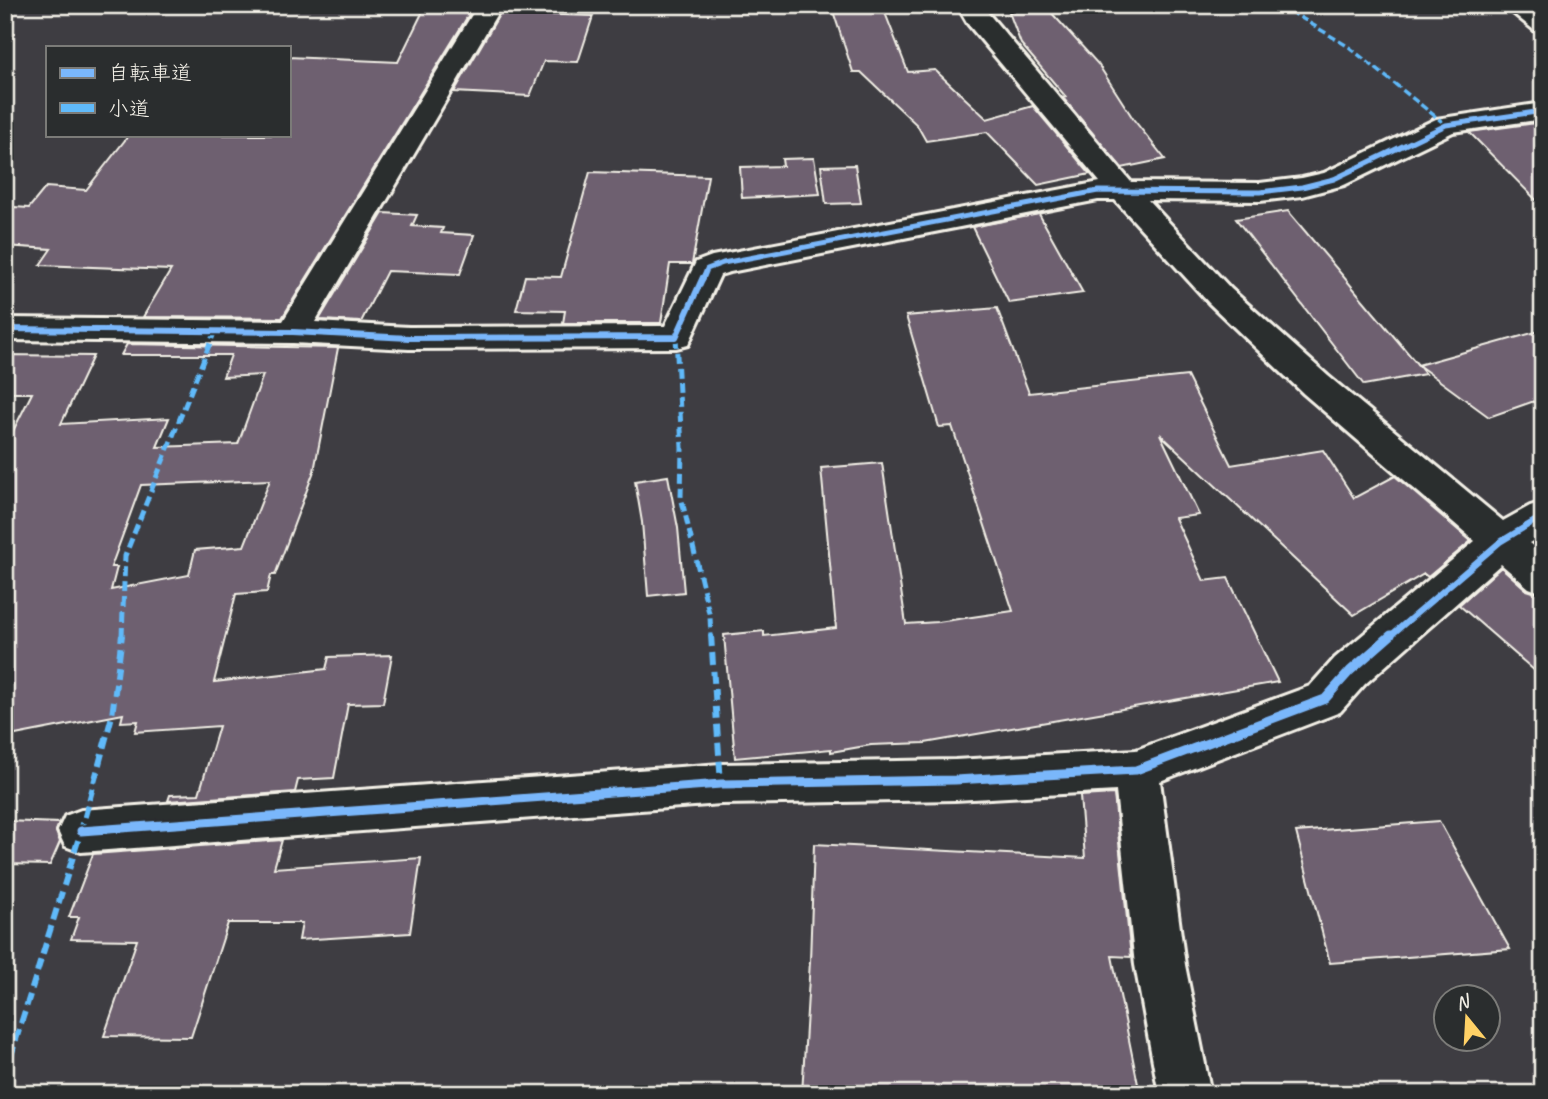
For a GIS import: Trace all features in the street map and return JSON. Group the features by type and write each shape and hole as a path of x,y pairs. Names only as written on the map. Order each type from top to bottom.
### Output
{"street":[{"path":"293,332 490,5"},
{"path":"970,5 977,19 1122,190 1220,296 1316,385 1543,577"},
{"path":"1515,5 1543,25"},
{"path":"5,329 293,332 409,338 676,337 706,269 723,263 1098,191 1260,192 1302,187 1334,179 1446,125 1543,111"},
{"path":"81,831 721,784 955,780 1136,770 1325,699 1350,671 1500,542 1543,516"},
{"path":"1136,770 1160,965 1185,1094"}],"building":[{"path":"426,5 465,5 463,11 471,11 282,318 143,317 171,270 40,265 51,249 5,246 5,217 14,207 29,208 46,187 86,190 128,136 290,136 290,57 398,62"},
{"path":"831,5 882,5 908,72 935,70 987,119 1033,106 1090,174 1038,185 987,132 926,141 917,125 861,72 853,72"},
{"path":"1049,10 1098,64 1134,120 1165,159 1122,168 1063,98 1066,97 1021,44 1009,12"},
{"path":"500,13 593,16 578,62 544,61 530,96 454,92"},
{"path":"1543,122 1543,207 1469,132"},
{"path":"814,158 820,194 742,198 740,167 783,166 782,159"},
{"path":"855,165 861,203 826,204 821,166"},
{"path":"590,172 708,176 692,264 670,264 661,323 563,323 565,311 516,310 525,276 561,277"},
{"path":"1288,211 1425,374 1364,385 1236,219"},
{"path":"383,213 417,215 412,226 443,228 441,233 474,235 460,274 387,271 361,322 319,320"},
{"path":"1039,214 1083,293 1009,303 972,227"},
{"path":"997,308 1029,393 1187,376 1231,465 1323,450 1354,498 1395,476 1471,541 1428,577 1424,574 1354,615 1160,434 1199,515 1175,518 1204,581 1228,578 1278,682 925,743 871,745 831,752 831,749 735,758 724,635 764,631 764,636 836,628 821,468 882,463 906,624 1013,611 952,426 939,427 906,316"},
{"path":"1543,330 1543,398 1489,417 1418,365"},
{"path":"127,344 338,348 314,471 275,575 271,575 267,592 236,594 214,682 326,669 329,657 392,655 383,703 348,704 334,778 298,780 295,792 168,801 170,795 199,794 219,726 135,732 138,721 121,722 123,714 5,737 5,447 32,393 5,393 5,355 93,356 61,424 169,418 157,447 238,444 263,375 223,377 231,355 121,355","holes":["270,480 244,546 195,550 189,575 111,590 117,567 111,567 141,485"]},
{"path":"668,476 678,528 684,592 648,596 642,522 635,481"},
{"path":"1501,567 1527,590 1543,595 1543,678 1459,605"},
{"path":"1114,794 1131,957 1112,956 1140,1094 802,1094 814,844 1085,858 1080,796"},
{"path":"5,821 59,823 56,832 60,842 50,865 5,864"},
{"path":"1439,821 1510,949 1330,963 1296,832"},
{"path":"282,840 274,868 421,858 410,933 299,940 302,923 228,923 191,1037 104,1036 137,940 71,939 79,917 69,917 93,854"}],"marked path":[{"path":"1280,5 1349,47 1446,125"},
{"path":"5,1075 81,831 112,716 122,644 125,556 214,333"},
{"path":"676,337 682,448 681,497 710,617 721,784"}],"cycle path":[{"path":"5,329 293,332 409,338 676,337 707,269 723,263 1098,191 1260,192 1302,187 1334,179 1446,125 1543,111"},
{"path":"81,831 721,784 955,780 1136,770 1325,699 1350,671 1500,542 1543,516"}]}
